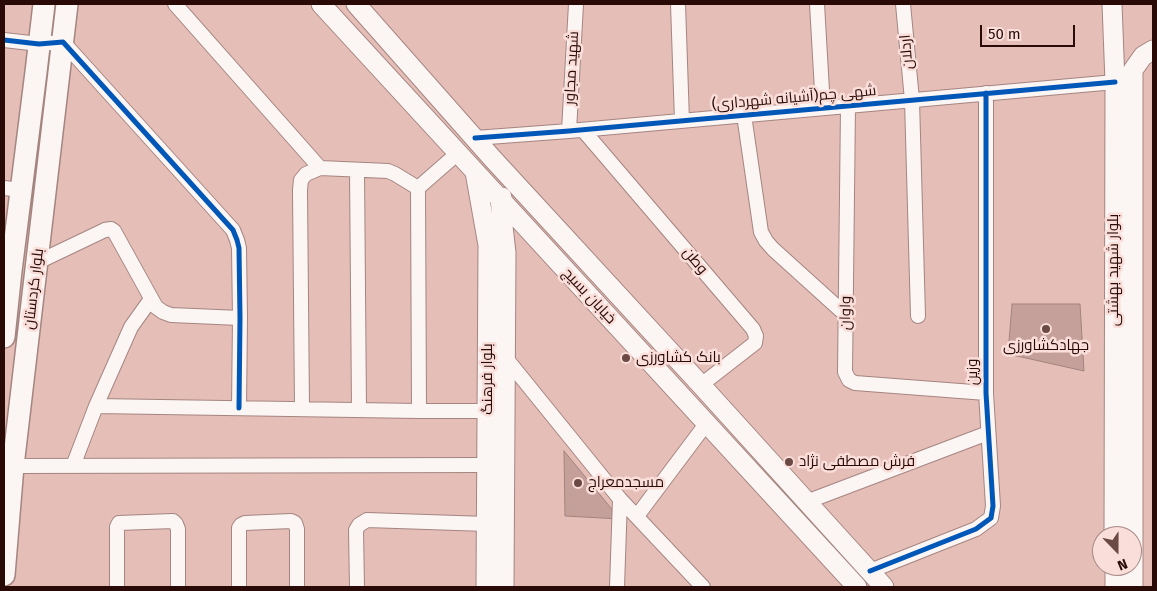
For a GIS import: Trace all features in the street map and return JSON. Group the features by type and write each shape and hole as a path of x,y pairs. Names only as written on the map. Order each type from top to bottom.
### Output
{"main road":[{"name":"بلوار کردستان","path":"4,337 13,189 39,44 44,4"},
{"name":"بلوار کردستان","path":"4,575 14,466 68,4"},
{"name":"خیابان بسیج","path":"321,4 857,587"},
{"name":"خیابان بسیج","path":"356,4 516,184 884,587"},
{"name":"بلوار شهید بهشتی","path":"1112,4 1115,82 1114,526"},
{"name":"بلوار شهید بهشتی","path":"1133,587 1133,70 1143,56 1153,50"},
{"path":"391,80 409,63"},
{"path":"1114,132 1133,132"},
{"name":"بلوار فرهنگ","path":"475,172 500,248 505,357 487,465 486,587"},
{"path":"500,199 516,184"},
{"name":"بلوار فرهنگ","path":"500,199 496,410 504,587"},
{"path":"1114,232 1133,233"},
{"path":"500,248 534,242 544,247"},
{"path":"1114,411 1133,411"}],"street":[{"path":"175,4 320,168"},
{"name":"شهید مجاور","path":"569,131 576,4"},
{"path":"678,4 682,121"},
{"path":"817,4 822,108"},
{"name":"اردلان","path":"903,4 912,100 918,316"},
{"path":"4,40 39,44 63,42 233,230 239,248 239,408"},
{"name":"شهی چم(آشیانه شهرداری)","path":"475,138 584,130 1115,82"},
{"name":"وزین","path":"870,571 976,529 991,518 986,393 986,93"},
{"name":"واوان","path":"848,106 845,372 848,380 855,383 986,393"},
{"path":"744,115 762,232 766,241 846,315"},
{"name":"وطن","path":"584,130 753,329 756,336 755,343 701,385"},
{"path":"419,411 418,188 458,153"},
{"path":"302,408 301,180 306,174 320,168 388,171 418,188"},
{"path":"357,170 358,409"},
{"path":"38,262 105,230 111,229 114,231 156,307 163,312 171,315 240,318"},
{"path":"73,466 96,406 131,327 151,299"},
{"path":"505,357 620,499 703,587"},
{"path":"96,406 419,411 496,410"},
{"path":"636,516 706,424"},
{"path":"806,502 988,433"},
{"path":"14,466 487,465"},
{"path":"618,587 620,499"},
{"path":"357,587 356,530 359,525 367,520 487,524"},
{"path":"117,587 119,523 173,521 178,529 178,587"},
{"path":"239,587 239,528 241,525 245,523 290,521 296,523 297,529 297,587"}],"building":[{"name":"جهادکشاورزی","path":"1012,304 1080,304 1084,371 1008,354"},
{"name":"مسجدمعراج","path":"564,451 620,519 565,516"}],"cycle path":[{"path":"4,40 39,44 63,42 233,230 239,248 239,408"},
{"path":"475,138 1115,82"},
{"path":"870,571 976,529 991,518 993,506 986,393 986,93"}],"place":[{"name":"جهادکشاورزی","path":"1046,329"},
{"name":"بانک کشاورزی","path":"626,358"},
{"name":"فرش مصطفی نژاد","path":"789,462"},
{"name":"مسجدمعراج","path":"578,483"}]}
